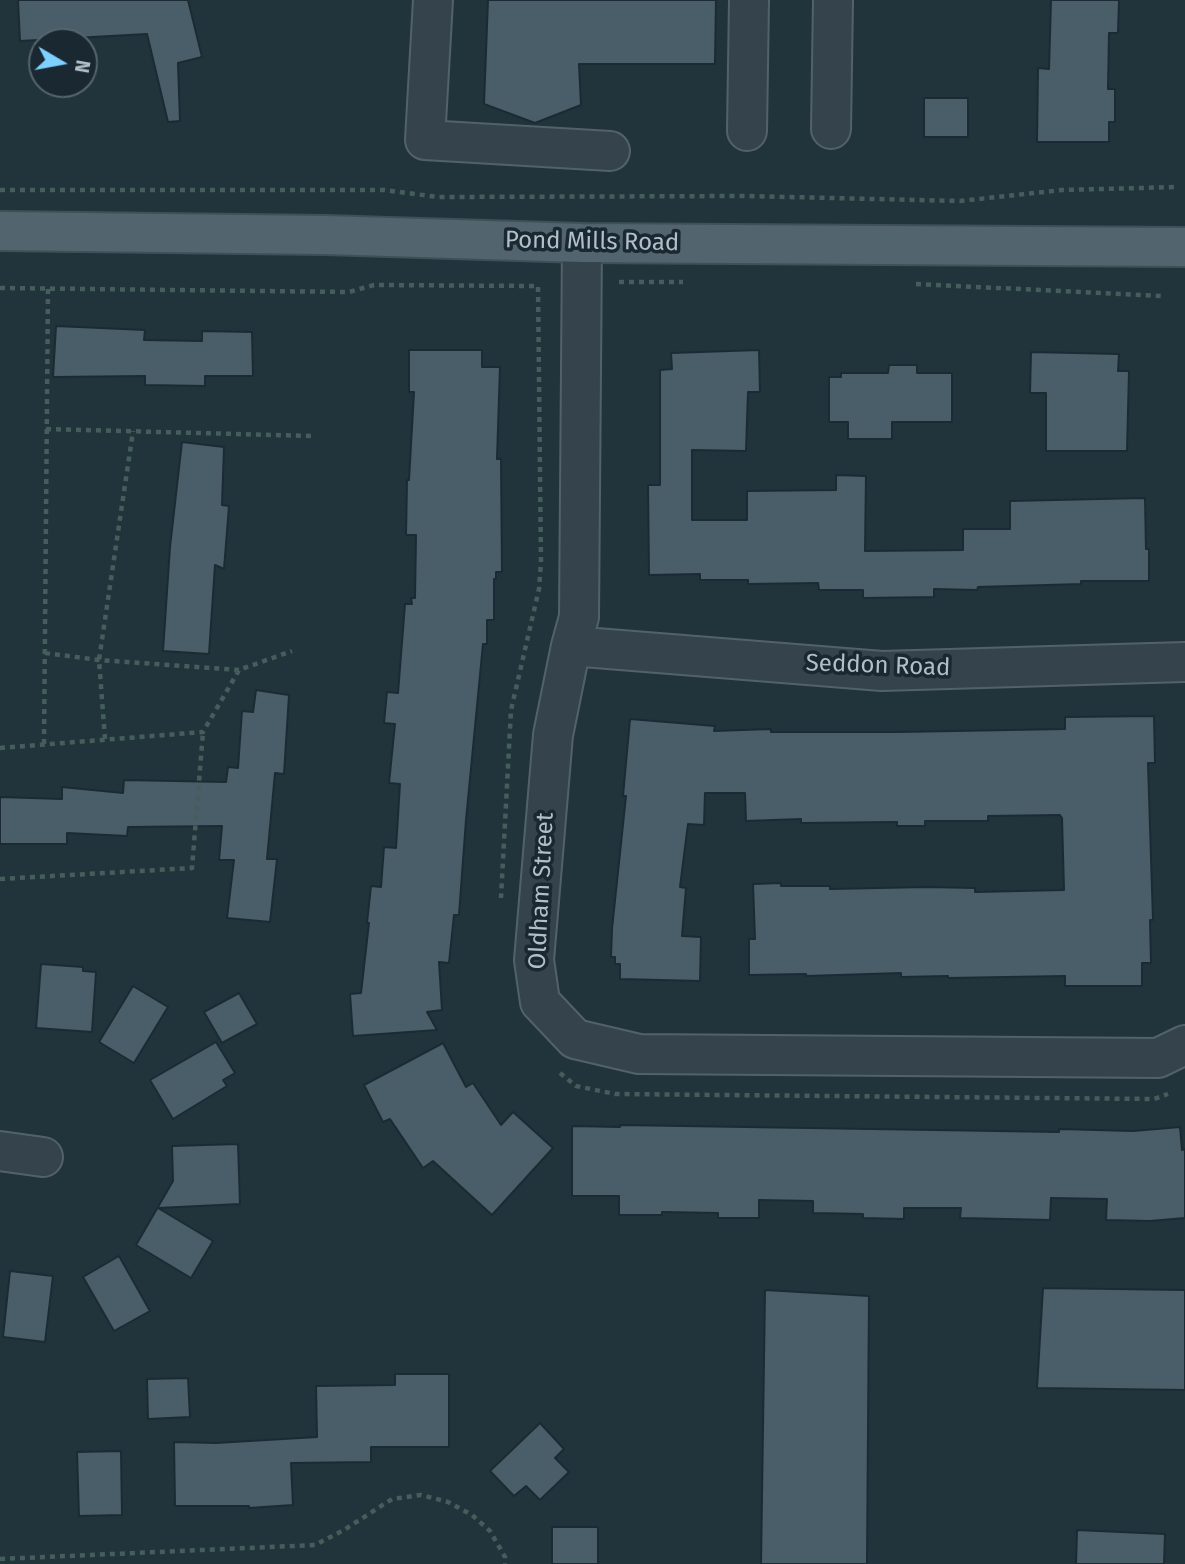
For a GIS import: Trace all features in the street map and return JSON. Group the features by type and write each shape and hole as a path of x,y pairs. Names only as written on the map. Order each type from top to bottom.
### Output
{"main road":[{"name":"Pond Mills Road","path":"0,231 325,235 582,243 1185,247"}],"street":[{"path":"433,0 425,140 610,151"},
{"path":"747,131 748,0"},
{"path":"831,130 833,0"},
{"name":"Oldham Street","path":"582,243 579,617 553,735 534,960 540,1002 575,1039 639,1054 1158,1058 1185,1045"},
{"name":"Seddon Road","path":"571,646 882,671 1185,662"},
{"path":"0,1152 43,1157"}],"path":[{"path":"0,190 384,190 438,197 733,196 960,201 1062,190 1178,187"},
{"path":"619,282 688,282"},
{"path":"909,283 1163,296"},
{"path":"0,288 349,292 374,285 538,286 541,562 539,589 511,710 500,904"},
{"path":"44,744 48,288"},
{"path":"46,429 312,436"},
{"path":"105,738 99,660 133,431"},
{"path":"45,653 99,660 239,670 292,651"},
{"path":"0,879 192,867 203,732 239,670"},
{"path":"0,748 203,732"},
{"path":"555,1070 576,1086 615,1094 1154,1099 1175,1092"},
{"path":"0,1559 315,1545 392,1499 421,1495 448,1502 472,1515 490,1531 505,1557 505,1564"}],"building":[{"path":"18,0 188,0 202,57 178,63 180,121 168,122 147,34 98,37 98,28 28,28 28,41 20,41"},
{"path":"488,0 716,0 715,64 579,64 581,105 535,123 484,104"},
{"path":"1051,0 1119,0 1118,33 1109,33 1108,89 1115,89 1115,122 1109,122 1109,142 1037,142 1038,68 1049,69"},
{"path":"924,98 968,98 968,137 924,137"},
{"path":"56,326 145,330 144,340 202,341 202,331 252,332 253,376 205,376 205,386 145,385 145,376 53,377"},
{"path":"409,350 482,350 482,367 500,367 497,459 501,459 502,572 496,572 494,579 494,620 487,620 487,644 483,644 459,915 454,915 449,963 439,962 442,1010 427,1012 437,1030 353,1036 350,994 361,993 371,886 381,887 384,847 396,848 400,784 389,783 395,724 384,723 387,692 398,693 405,604 412,604 411,598 415,598 416,535 406,535 414,392 409,392"},
{"path":"759,350 760,392 748,392 746,451 692,450 692,520 747,520 747,491 836,490 836,475 866,476 865,551 963,550 963,529 1010,529 1010,501 1145,498 1149,581 1081,581 1081,584 978,587 977,590 934,589 934,597 863,598 863,590 819,590 818,583 748,584 748,580 700,580 700,574 649,575 648,485 660,485 660,370 672,369 671,353"},
{"path":"1031,352 1119,354 1118,371 1129,371 1127,451 1046,451 1046,393 1030,393"},
{"path":"889,365 917,365 917,373 952,373 952,422 892,422 892,439 848,439 848,422 829,422 829,377 841,377 841,373 888,373"},
{"path":"182,442 224,447 222,505 229,506 224,569 215,565 209,654 163,651 170,547"},
{"path":"256,690 289,695 284,774 275,773 267,859 277,859 270,922 227,918 234,860 219,860 222,826 128,827 127,836 67,833 67,844 0,844 0,797 62,799 62,787 123,793 124,780 226,782 228,767 238,768 242,711 253,712"},
{"path":"1154,716 1155,763 1148,763 1153,920 1150,920 1151,963 1142,963 1142,986 1065,986 1065,976 948,978 901,977 901,973 749,975 749,939 755,939 753,884 830,886 830,889 975,888 975,892 1064,890 1060,815 988,816 988,821 925,821 925,826 897,826 897,822 801,823 801,819 746,821 745,793 705,793 704,825 688,824 680,887 686,888 682,936 701,937 700,981 620,979 620,964 615,964 615,957 611,957 612,929 626,796 623,796 630,719 715,726 714,731 771,729 771,732 898,732 1065,729 1065,717"},
{"path":"41,964 83,967 83,971 96,972 92,1032 36,1028"},
{"path":"133,986 168,1007 134,1063 99,1042"},
{"path":"239,993 257,1024 222,1043 204,1012"},
{"path":"216,1042 235,1073 223,1080 227,1086 173,1119 150,1080"},
{"path":"443,1043 466,1087 473,1083 501,1125 513,1112 553,1148 492,1215 433,1161 423,1168 390,1119 383,1122 364,1085"},
{"path":"572,1126 1059,1132 1059,1129 1133,1131 1180,1127 1182,1150 1185,1149 1185,1218 1150,1221 1106,1220 1107,1199 1051,1198 1050,1220 960,1218 961,1208 904,1208 904,1219 863,1218 863,1214 813,1213 813,1201 759,1200 759,1218 718,1218 718,1213 662,1212 662,1215 619,1215 619,1196 572,1196"},
{"path":"238,1144 240,1204 158,1208 213,1241 191,1278 136,1245 173,1181 172,1146"},
{"path":"119,1256 150,1311 114,1331 83,1277"},
{"path":"10,1271 53,1276 45,1342 3,1337"},
{"path":"1043,1288 1185,1290 1185,1390 1037,1388"},
{"path":"765,1290 869,1296 867,1564 761,1564"},
{"path":"395,1374 449,1374 449,1447 371,1447 371,1462 291,1463 293,1505 249,1508 175,1506 174,1442 216,1443 317,1437 316,1386 395,1385"},
{"path":"188,1378 190,1417 148,1419 147,1379"},
{"path":"540,1423 564,1449 555,1458 569,1472 540,1500 526,1486 514,1496 490,1471"},
{"path":"121,1451 122,1515 79,1516 77,1452"},
{"path":"552,1527 598,1527 598,1564 552,1564"},
{"path":"1077,1530 1165,1534 1164,1564 1076,1564"}]}
